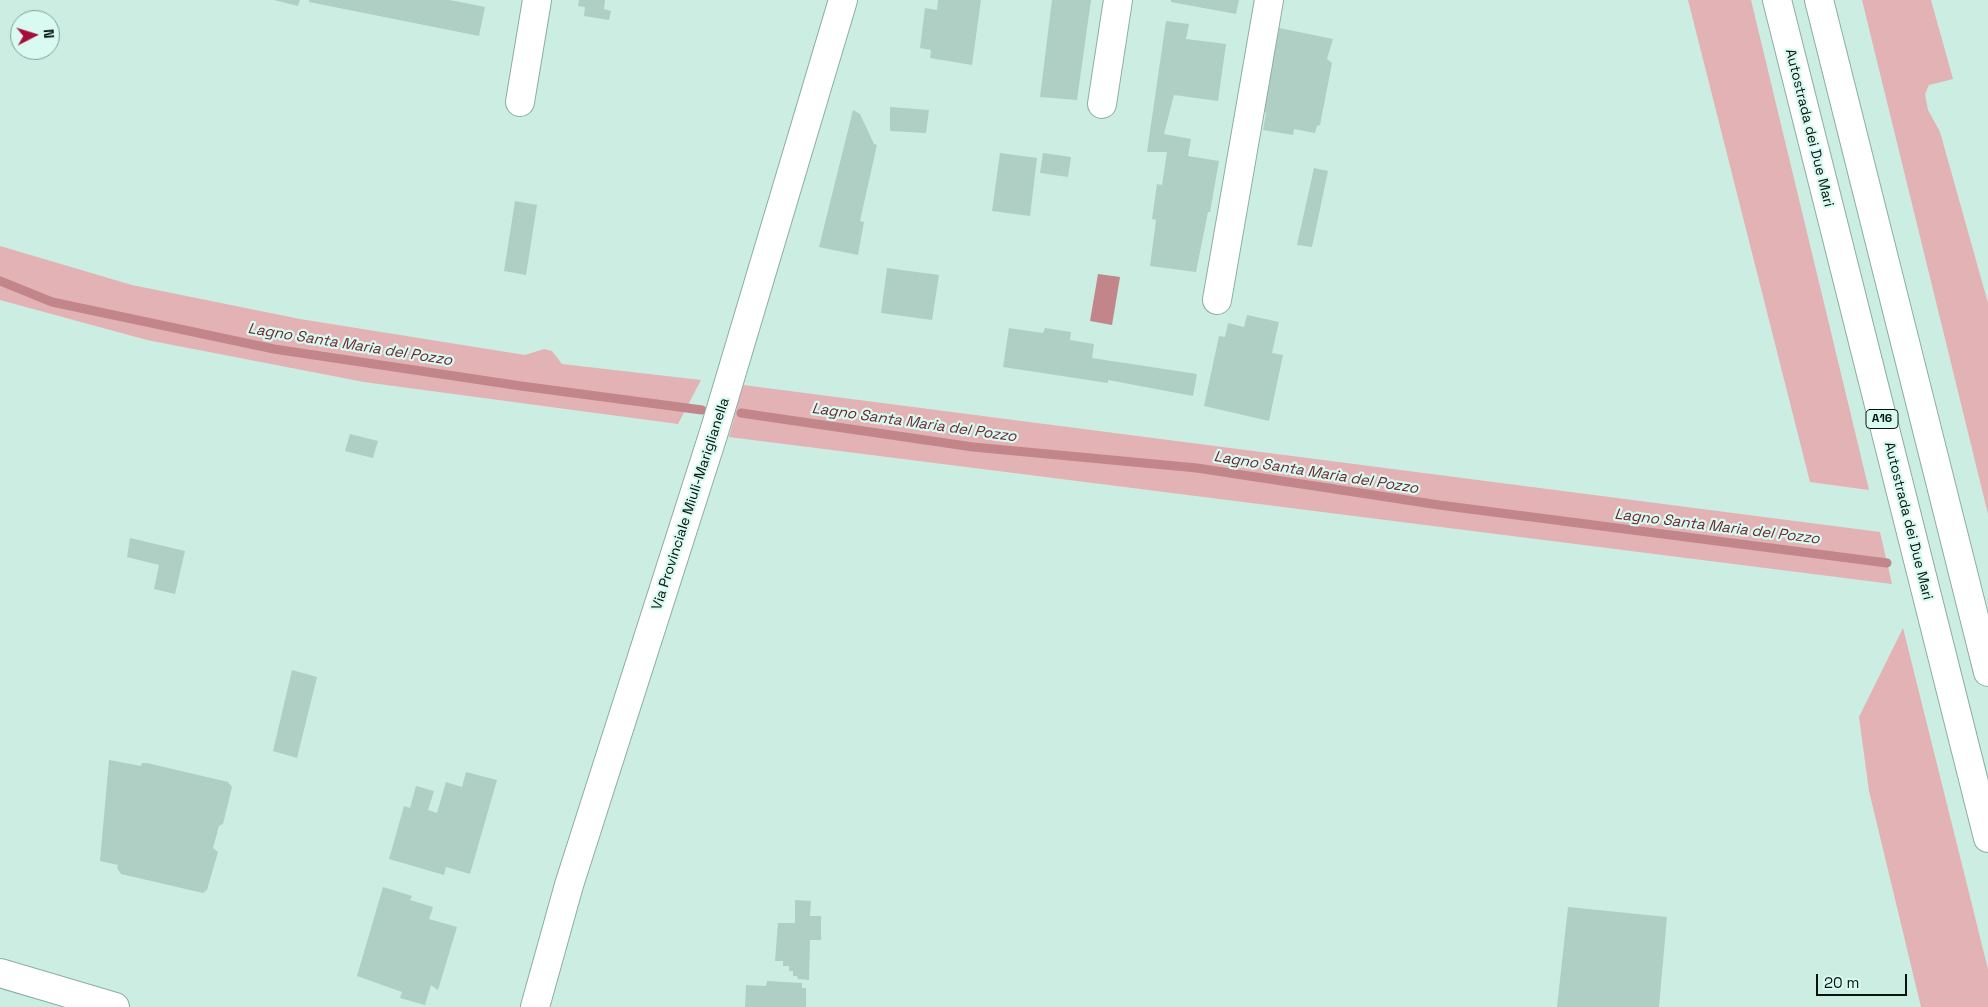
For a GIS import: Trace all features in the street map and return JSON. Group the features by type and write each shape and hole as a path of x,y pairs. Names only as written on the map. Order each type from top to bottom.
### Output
{"main road":[{"path":"520,102 537,0"},
{"name":"Via Provinciale Miuli-Mariglianella","path":"535,1007 570,885 714,432 843,0"},
{"path":"1102,104 1118,0"},
{"path":"1218,300 1269,0"},
{"name":"Autostrada dei Due Mari","path":"1777,0 1988,838"},
{"path":"1819,0 1988,672"},
{"path":"0,973 115,1007"}],"shaded area":[{"path":"1688,0 1751,0 1869,490 1810,482"},
{"path":"1862,0 1931,0 1953,79 1929,85 1925,94 1928,110 1940,132 1988,303 1988,514"},
{"path":"0,246 132,285 300,319 525,355 544,349 552,351 562,364 701,380 678,424 364,382 147,340 0,300"},
{"path":"1098,274 1120,277 1112,325 1090,321"},
{"path":"743,385 1880,532 1892,584 729,437"},
{"path":"1903,628 1988,969 1988,1007 1921,1007 1869,791 1859,717"}],"building":[{"path":"274,0 300,0 298,6"},
{"path":"309,0 450,0 485,7 479,36 309,2"},
{"path":"579,0 605,0 604,9 611,11 609,20 584,16 585,7 578,6"},
{"path":"938,0 981,0 972,65 930,58 931,50 920,48 925,8 937,10"},
{"path":"1052,0 1091,0 1077,100 1040,97"},
{"path":"1171,0 1239,0 1236,14 1171,2"},
{"path":"1166,21 1189,24 1186,39 1226,44 1218,101 1174,95 1164,134 1191,139 1188,156 1219,161 1210,212 1208,212 1196,272 1150,266 1156,220 1152,219 1157,184 1162,185 1167,152 1147,152"},
{"path":"1279,28 1333,39 1327,59 1332,63 1320,125 1317,126 1315,133 1294,129 1293,135 1263,130 1266,113 1263,110"},
{"path":"890,107 929,110 926,133 890,131"},
{"path":"853,110 860,114 874,144 877,145 860,221 864,222 858,255 819,247"},
{"path":"1000,153 1037,158 1030,216 992,211"},
{"path":"1043,153 1071,157 1068,177 1040,173"},
{"path":"1314,168 1328,171 1312,247 1297,245"},
{"path":"515,201 537,205 526,275 504,271"},
{"path":"887,268 939,275 932,320 881,313"},
{"path":"1247,315 1279,322 1272,353 1283,355 1269,421 1204,406 1219,336 1225,337 1228,323 1244,327"},
{"path":"1009,328 1043,333 1045,328 1071,332 1070,340 1094,344 1092,358 1197,374 1193,396 1108,380 1108,383 1003,367"},
{"path":"350,434 378,441 373,458 345,451"},
{"path":"130,538 185,551 175,594 154,589 159,565 127,557"},
{"path":"292,670 317,677 297,758 273,751"},
{"path":"109,760 141,766 142,763 147,763 228,782 232,787 223,824 219,826 213,848 218,852 207,890 203,893 121,874 117,868 118,865 100,861"},
{"path":"466,772 497,780 470,874 446,867 444,875 389,859 404,806 410,808 416,786 434,791 428,810 437,813 446,782 462,787"},
{"path":"383,887 412,896 410,900 433,907 429,919 457,927 438,990 431,985 425,1005 400,998 402,992 357,976"},
{"path":"795,900 811,901 810,916 821,916 821,940 810,940 809,980 798,979 797,976 793,976 793,971 789,971 789,966 783,966 783,961 775,961 778,923 795,923"},
{"path":"1568,907 1667,917 1659,1007 1557,1007"},
{"path":"767,981 802,983 802,988 806,988 806,1007 745,1007 746,985 766,986"}],"waterway":[{"name":"Lagno Santa Maria del Pozzo","path":"0,281 52,302 274,349 521,386 702,410"},
{"name":"Lagno Santa Maria del Pozzo","path":"741,413 973,447 1197,468 1439,505 1887,563"}]}
